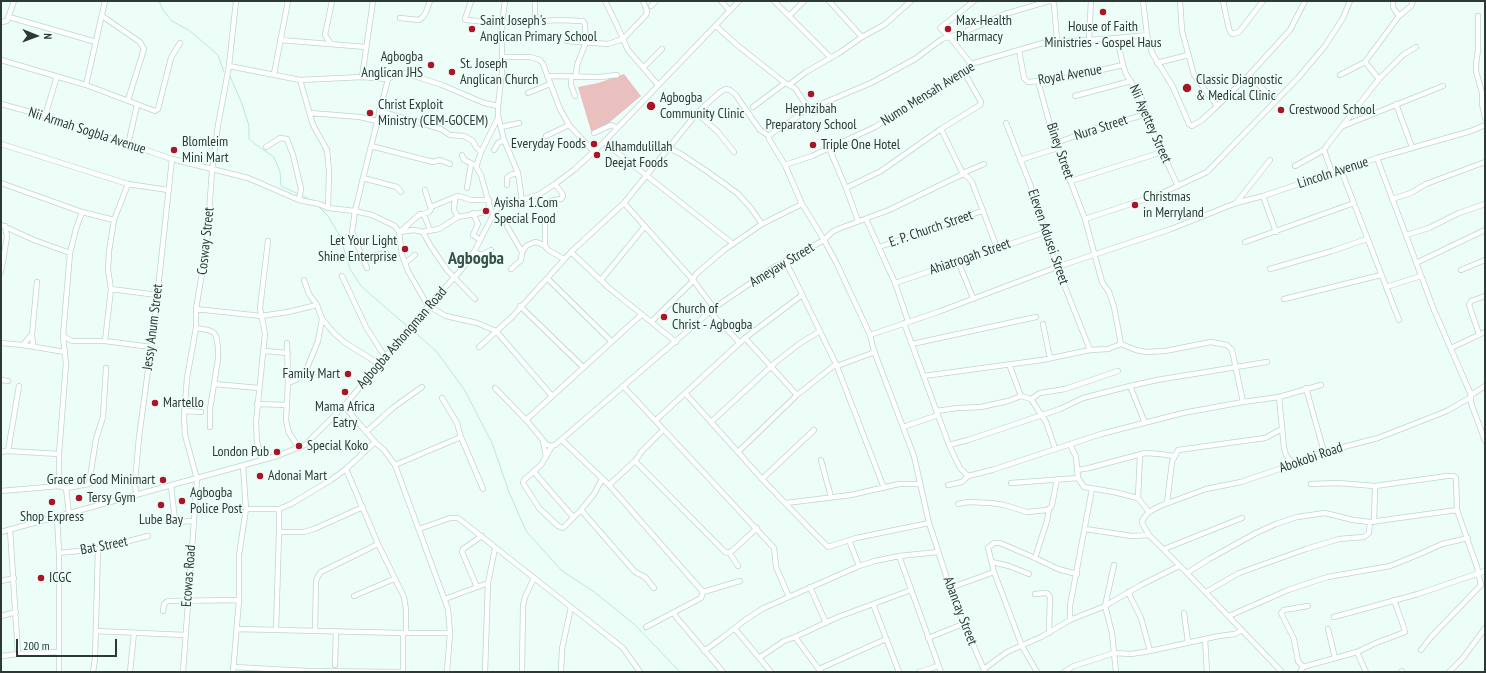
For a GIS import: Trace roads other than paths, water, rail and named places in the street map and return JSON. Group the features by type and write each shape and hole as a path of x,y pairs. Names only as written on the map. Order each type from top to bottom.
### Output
{"street":[{"path":"1,22 6,22 14,1"},
{"path":"86,84 105,1"},
{"name":"Cosway Street","path":"196,479 185,435 184,411 187,378 196,328 196,309 208,243 212,170 218,125 229,66 236,1"},
{"path":"274,74 288,1"},
{"path":"319,44 326,35 332,1"},
{"path":"362,77 373,1"},
{"path":"400,18 419,20 426,12 430,1"},
{"path":"470,1 466,20 502,23 581,20 585,24 586,42 571,85 575,96"},
{"path":"505,1 502,23 502,57 498,116 504,140 518,173 522,201"},
{"path":"535,1 535,22"},
{"path":"605,1 631,55 658,85"},
{"path":"568,41 608,44 623,39 646,15 647,11 643,1"},
{"path":"651,6 656,1"},
{"path":"721,1 730,11"},
{"path":"400,232 414,230 423,232 439,229 458,217 473,213 492,212 502,206 522,201 538,194 555,184 594,152 739,1"},
{"path":"774,1 831,58"},
{"path":"789,16 804,1"},
{"path":"829,1 862,37"},
{"path":"753,107 806,72 884,25 911,1"},
{"path":"970,64 953,41 940,28 974,1"},
{"path":"769,136 808,108 859,89 915,59 942,39 1005,14 1049,1 1054,4 1057,41"},
{"path":"1089,40 1091,1"},
{"path":"1143,1 1147,35 1152,53 1173,87 1190,125 1194,126 1217,106 1290,30 1305,1"},
{"path":"1180,1 1182,31 1194,75 1217,106"},
{"path":"1223,1 1229,30 1233,34 1239,32 1263,1"},
{"path":"1085,219 1158,195 1207,172 1298,78 1326,46 1343,18 1350,1"},
{"path":"1392,1 1399,16"},
{"path":"1340,75 1364,62 1399,16 1410,6 1413,1"},
{"path":"102,16 140,42 144,50 128,100"},
{"path":"1478,16 1478,50 1476,71 1482,93 1482,104 1485,118"},
{"path":"9,17 96,42"},
{"path":"716,26 736,45 798,92 808,108"},
{"path":"326,35 331,44"},
{"name":"Numo Mensah Avenue","path":"785,165 829,148 874,127 964,72 970,64 1043,43 1147,35"},
{"name":"Nii Ayettey Street","path":"1117,38 1123,65 1142,100 1153,133 1178,186"},
{"path":"280,40 366,47"},
{"path":"1,60 86,84 155,111 158,110 169,63 180,43"},
{"path":"1295,166 1324,150 1379,79 1403,55 1416,47"},
{"path":"643,68 662,49"},
{"name":"Royal Avenue","path":"1019,50 1024,78 1028,82 1066,78 1123,65"},
{"path":"1157,63 1188,55"},
{"path":"502,57 536,58 543,64 560,109 569,124 594,152"},
{"path":"1364,62 1379,79"},
{"path":"229,66 300,80 362,77 388,79 396,74 405,73 442,85 484,104 498,106"},
{"path":"846,188 881,171 981,103 964,72"},
{"path":"547,76 600,77 617,75"},
{"path":"1248,75 1275,102"},
{"path":"45,116 57,76"},
{"path":"367,268 352,232 355,211 388,79"},
{"path":"300,80 319,137 327,150 329,171 328,208"},
{"name":"Biney Street","path":"1038,81 1057,146 1085,219 1102,282 1109,292 1114,307 1121,344"},
{"path":"1075,96 1131,81"},
{"path":"528,93 550,84"},
{"path":"1342,126 1444,86"},
{"name":"Abancay Street","path":"697,113 720,92 726,89 735,94 760,130 769,136 769,139 785,165 802,204 824,240 870,335 914,456 929,523 950,588 963,624 984,671"},
{"name":"Nii Armah Sogbla Avenue","path":"1,104 45,116 172,159 248,178 299,195 328,208 355,211 372,215 395,226 400,232"},
{"path":"1396,104 1412,147"},
{"path":"128,145 138,105"},
{"path":"379,111 441,128 450,136 464,136 473,141 481,152"},
{"path":"310,113 360,117 377,120"},
{"path":"479,347 512,317 520,306 548,279 564,259 624,204 697,113 718,132 734,152"},
{"name":"Nura Street","path":"1020,160 1057,146 1097,128 1147,114"},
{"path":"467,188 474,164 498,116"},
{"path":"501,127 519,124"},
{"path":"546,136 569,124"},
{"name":"Eleven Adusei Street","path":"1006,124 1030,184 1057,267 1090,350"},
{"path":"1377,158 1471,131 1485,125"},
{"path":"594,133 609,126 617,128"},
{"path":"941,129 963,174 972,182 996,248"},
{"path":"266,147 280,138 286,139 292,155 299,195"},
{"path":"494,150 498,144 504,140"},
{"path":"604,142 642,170 646,175 732,244"},
{"path":"1,144 128,184 168,190"},
{"path":"371,146 433,162 440,160 450,164"},
{"path":"669,148 681,154 737,193 750,207 762,224"},
{"path":"829,148 858,221"},
{"path":"1324,150 1332,173"},
{"path":"1071,181 1162,152"},
{"path":"462,155 464,160 474,164 489,200 492,212"},
{"name":"Lincoln Avenue","path":"870,335 938,312 1057,267 1171,229 1236,203 1263,196 1377,158 1434,310 1471,396 1471,403 1482,427 1485,441"},
{"name":"Jessy Anum Street","path":"136,495 136,465 172,159"},
{"path":"1236,203 1270,160"},
{"path":"1392,198 1411,193 1426,184 1485,162"},
{"name":"Ameyaw Street","path":"552,446 562,440 712,310 771,268 824,240 832,232 902,204 984,164"},
{"path":"1341,170 1399,320"},
{"path":"507,185 507,178 510,175 518,173"},
{"path":"363,178 397,187 401,192"},
{"path":"1,183 82,212 114,220"},
{"path":"105,341 111,289 108,264 109,251 114,220 128,184"},
{"path":"550,201 561,199 563,196 555,184"},
{"path":"425,190 431,207"},
{"path":"400,232 420,214 429,212 431,207 455,197 459,196 472,200 489,200"},
{"path":"1263,196 1276,232"},
{"path":"455,197 454,210 458,217"},
{"path":"1245,242 1354,203"},
{"path":"624,204 693,280 712,310 740,343"},
{"path":"650,322 691,283 703,267 732,244 762,224 802,204"},
{"path":"1406,235 1429,228 1459,213 1485,204"},
{"name":"E. P. Church Street","path":"879,247 982,211"},
{"path":"59,486 59,454 65,382 65,352 63,336 70,253 82,212"},
{"name":"Agbogba Ashongman Road","path":"1,532 243,466 299,448 319,432 344,406 428,306 455,277 474,252 492,212"},
{"path":"473,213 478,224 473,235 480,240"},
{"path":"423,214 430,230"},
{"path":"545,219 545,246"},
{"path":"866,219 894,283 912,344 949,445 960,468 968,476"},
{"path":"3,226 15,230 34,240 70,253"},
{"path":"1,272 7,237 3,226"},
{"path":"507,226 522,252"},
{"path":"601,280 645,226"},
{"path":"7,237 15,230"},
{"path":"1416,263 1485,230"},
{"path":"400,232 402,255 408,271 428,306 446,316 477,323 496,331 552,396"},
{"path":"423,232 447,270 475,299"},
{"name":"Ahiatrogah Street","path":"894,283 1046,232"},
{"path":"1270,269 1367,239"},
{"path":"262,460 256,422 258,388 264,351 265,328 260,308 268,241"},
{"path":"511,269 521,260 522,252 526,246 535,242 540,242 548,250 564,259"},
{"path":"474,252 482,254 491,250"},
{"path":"572,252 641,315 676,342"},
{"path":"363,258 386,253"},
{"path":"405,263 415,255"},
{"path":"1461,270 1485,260"},
{"path":"785,261 836,365 884,488"},
{"path":"958,261 973,298"},
{"path":"1284,300 1381,275"},
{"path":"342,276 366,327 385,357"},
{"path":"1386,287 1421,276"},
{"path":"548,279 611,341"},
{"path":"304,280 309,294 317,305 322,319 344,342 379,364"},
{"path":"34,346 32,334 37,282"},
{"path":"111,289 157,295"},
{"path":"656,420 686,394 745,338 802,295"},
{"path":"1479,334 1469,305 1471,301 1485,296"},
{"path":"196,309 261,316 288,312 317,305"},
{"path":"520,306 583,367"},
{"path":"526,420 641,315"},
{"path":"912,344 1036,317"},
{"path":"288,383 296,380 308,368 318,341 322,319"},
{"path":"1043,324 1050,358"},
{"path":"196,328 208,330 213,332 216,336 218,358 210,409 210,426"},
{"path":"711,422 771,366 799,344 820,331"},
{"path":"1451,348 1485,332"},
{"path":"23,345 32,334"},
{"path":"63,336 72,341 105,341 151,347"},
{"path":"745,338 797,395"},
{"path":"64,346 72,341"},
{"path":"924,376 1050,358 1090,350 1108,349 1121,344 1146,352 1165,351 1211,342 1222,343 1230,346 1243,402"},
{"path":"1,343 34,346 65,352"},
{"path":"287,343 287,426 299,448"},
{"path":"264,351 288,353"},
{"path":"738,452 797,395 836,365 875,352"},
{"path":"949,445 1060,409 1083,398 1157,380 1235,366 1267,362"},
{"path":"1009,364 1021,396"},
{"path":"1,491 59,486 66,488 86,486 90,481 96,439 103,417 106,368"},
{"path":"1031,399 1040,393 1065,389 1118,371"},
{"path":"1,380 8,381"},
{"path":"214,384 258,388"},
{"path":"948,485 962,482 968,476 1038,456 1055,448 1101,434 1183,413 1279,397 1306,388 1321,385"},
{"path":"8,451 19,386"},
{"path":"624,386 656,420 663,430 757,528 775,550 776,567 789,597"},
{"path":"1130,386 1145,423"},
{"name":"Abokobi Road","path":"1149,512 1167,503 1206,489 1241,482 1324,452 1378,438 1449,410 1485,386"},
{"path":"366,432 394,407 422,387"},
{"path":"496,388 545,442 552,446 541,465 524,480 524,483 539,508 558,526 564,528 581,510 594,494 602,479"},
{"path":"1306,388 1324,452"},
{"path":"686,394 826,546 929,523"},
{"path":"903,427 937,413 958,408 981,407 1008,401 1021,396 1031,399 1040,415 1046,422 1055,448"},
{"path":"1279,397 1285,452 1292,463"},
{"path":"442,398 457,423 461,437 483,489"},
{"path":"257,404 286,405"},
{"path":"344,406 375,442 384,450 395,465 445,599 450,618 447,672"},
{"path":"184,411 201,412"},
{"path":"1167,503 1174,456 1180,449 1266,438 1282,429"},
{"path":"609,485 635,461 642,451 663,430"},
{"path":"762,478 814,430"},
{"path":"395,465 461,437"},
{"path":"562,440 609,485 703,592"},
{"path":"246,509 279,509 291,504 331,480 346,469 375,442"},
{"path":"545,442 546,457"},
{"path":"1070,444 1076,457 1078,478 1084,487 1138,498 1149,512 1143,519 1142,523 1149,535 1179,566 1188,573 1282,672"},
{"path":"1,452 8,451 59,454"},
{"path":"1077,470 1140,454 1154,453 1174,456"},
{"path":"1138,498 1140,454"},
{"path":"821,460 831,497"},
{"path":"635,461 725,552 730,552 757,528"},
{"path":"243,466 246,509 239,555 239,600 233,670 403,672 405,603 346,469"},
{"path":"534,472 573,517"},
{"path":"1311,484 1338,483 1375,486 1454,476 1456,481 1457,510 1468,538 1481,584 1480,588 1458,608 1421,650"},
{"path":"1011,483 1078,478"},
{"name":"Ecowas Road","path":"183,672 196,479"},
{"path":"1035,558 1047,521 1057,479"},
{"path":"786,503 831,497 900,484 920,484"},
{"path":"171,486 175,520 178,522 193,521"},
{"path":"1206,592 1239,573 1306,549 1339,539 1364,537 1369,533 1372,522 1375,486"},
{"path":"66,488 69,514"},
{"path":"1070,620 1070,606 1092,489"},
{"path":"958,504 968,502 991,503 1030,512 1050,508"},
{"path":"279,532 304,532 363,507"},
{"path":"276,630 279,509"},
{"path":"581,510 635,572 645,577 654,588"},
{"path":"1188,573 1214,556 1256,533 1294,518 1325,513 1353,520 1372,522 1457,510"},
{"path":"57,517 59,553 60,672"},
{"path":"419,529 454,517 458,518 622,648 629,655 640,672"},
{"path":"1164,549 1242,518"},
{"path":"1085,529 1132,536 1149,535"},
{"path":"10,530 18,654"},
{"name":"Bat Street","path":"59,553 98,549 148,536"},
{"path":"477,587 462,552 463,549 482,536"},
{"path":"1229,616 1288,590 1312,582 1328,577 1390,566 1442,544 1468,538"},
{"path":"849,540 859,566"},
{"path":"1036,672 1022,646 994,572 988,548 991,544 1000,543 1058,569 1077,574"},
{"path":"315,630 316,581 318,576 321,572 378,544"},
{"path":"485,672 488,583 496,548"},
{"path":"93,672 95,659 98,549"},
{"path":"730,552 738,566"},
{"path":"704,650 735,629 756,612 859,566 874,561 899,556 938,552"},
{"path":"899,556 941,672"},
{"path":"992,562 1009,566 1029,574"},
{"path":"1114,565 1105,606 1111,624 1116,672"},
{"path":"984,671 1007,652 1049,633 1070,620 1105,606 1128,592 1179,566"},
{"path":"1334,617 1418,594 1485,571"},
{"path":"950,588 994,572"},
{"path":"1,581 14,578"},
{"path":"522,672 523,606 525,597 534,578"},
{"path":"354,596 394,579"},
{"path":"703,592 740,581"},
{"path":"445,599 488,583"},
{"path":"810,587 826,623"},
{"path":"758,658 784,641 838,617 911,590"},
{"path":"646,627 701,598 703,592"},
{"path":"1128,592 1141,618 1150,651"},
{"path":"1035,594 1046,593 1050,597 1049,633"},
{"path":"163,611 165,602 188,600 239,600"},
{"path":"1300,672 1303,667 1357,652 1404,632 1394,600"},
{"path":"873,604 899,672"},
{"path":"1303,667 1298,661 1294,639 1282,613 1284,610 1308,606"},
{"path":"561,672 562,649 571,607"},
{"path":"1,616 16,612"},
{"path":"674,612 722,672"},
{"path":"1184,613 1188,642"},
{"path":"928,638 963,624"},
{"path":"1449,672 1463,658 1485,628"},
{"path":"237,629 450,633"},
{"path":"735,629 771,672"},
{"path":"1328,629 1335,658"},
{"path":"1066,672 1077,665 1114,653 1131,654 1150,651 1188,642 1235,634 1242,630"},
{"path":"96,631 185,635"},
{"path":"335,665 336,631"},
{"path":"130,672 134,633"},
{"path":"795,637 820,670 886,639"},
{"path":"1205,639 1206,672"},
{"path":"1,656 59,652"},
{"path":"1357,652 1366,672"},
{"path":"919,672 938,666"}],"waterway":[{"path":"159,1 163,10 172,21 190,31 218,55 224,72"},
{"path":"230,76 242,104 249,126 249,139 274,157 280,172 281,186 298,194"},
{"path":"303,196 311,200"},
{"path":"318,206 328,216 340,236 350,269 361,286 408,327"},
{"path":"411,329 436,351 464,389 492,443 509,492 526,531 562,571 593,591 634,624 680,672"}],"place":[{"name":"House of Faith Ministries - Gospel Haus","path":"1103,12"},
{"name":"Saint Joseph's Anglican Primary School","path":"472,29"},
{"name":"Max-Health Pharmacy","path":"948,29"},
{"name":"Agbogba Anglican JHS","path":"431,65"},
{"name":"St. Joseph Anglican Church","path":"452,72"},
{"name":"Classic Diagnostic & Medical Clinic","path":"1187,88"},
{"name":"Hephzibah Preparatory School","path":"811,94"},
{"name":"Agbogba Community Clinic","path":"651,106"},
{"name":"Crestwood School","path":"1281,110"},
{"name":"Christ Exploit Ministry (CEM-GOCEM)","path":"370,113"},
{"name":"Everyday Foods","path":"594,144"},
{"name":"Triple One Hotel","path":"813,145"},
{"name":"Blomleim Mini Mart","path":"174,150"},
{"name":"Alhamdulillah Deejat Foods","path":"597,155"},
{"name":"Christmas in Merryland","path":"1135,205"},
{"name":"Ayisha 1.Com Special Food","path":"486,211"},
{"name":"Let Your Light Shine Enterprise","path":"405,249"},
{"name":"Church of Christ - Agbogba","path":"664,317"},
{"name":"Family Mart","path":"348,374"},
{"name":"Mama Africa Eatry","path":"345,392"},
{"name":"Martello","path":"155,403"},
{"name":"Special Koko","path":"299,446"},
{"name":"London Pub","path":"277,452"},
{"name":"Adonai Mart","path":"260,476"},
{"name":"Grace of God Minimart","path":"163,480"},
{"name":"Tersy Gym","path":"79,498"},
{"name":"Agbogba Police Post","path":"182,501"},
{"name":"Shop Express","path":"52,502"},
{"name":"Lube Bay","path":"161,505"},
{"name":"ICGC","path":"41,578"}],"district":[{"name":"Agbogba","path":"476,259"}]}
